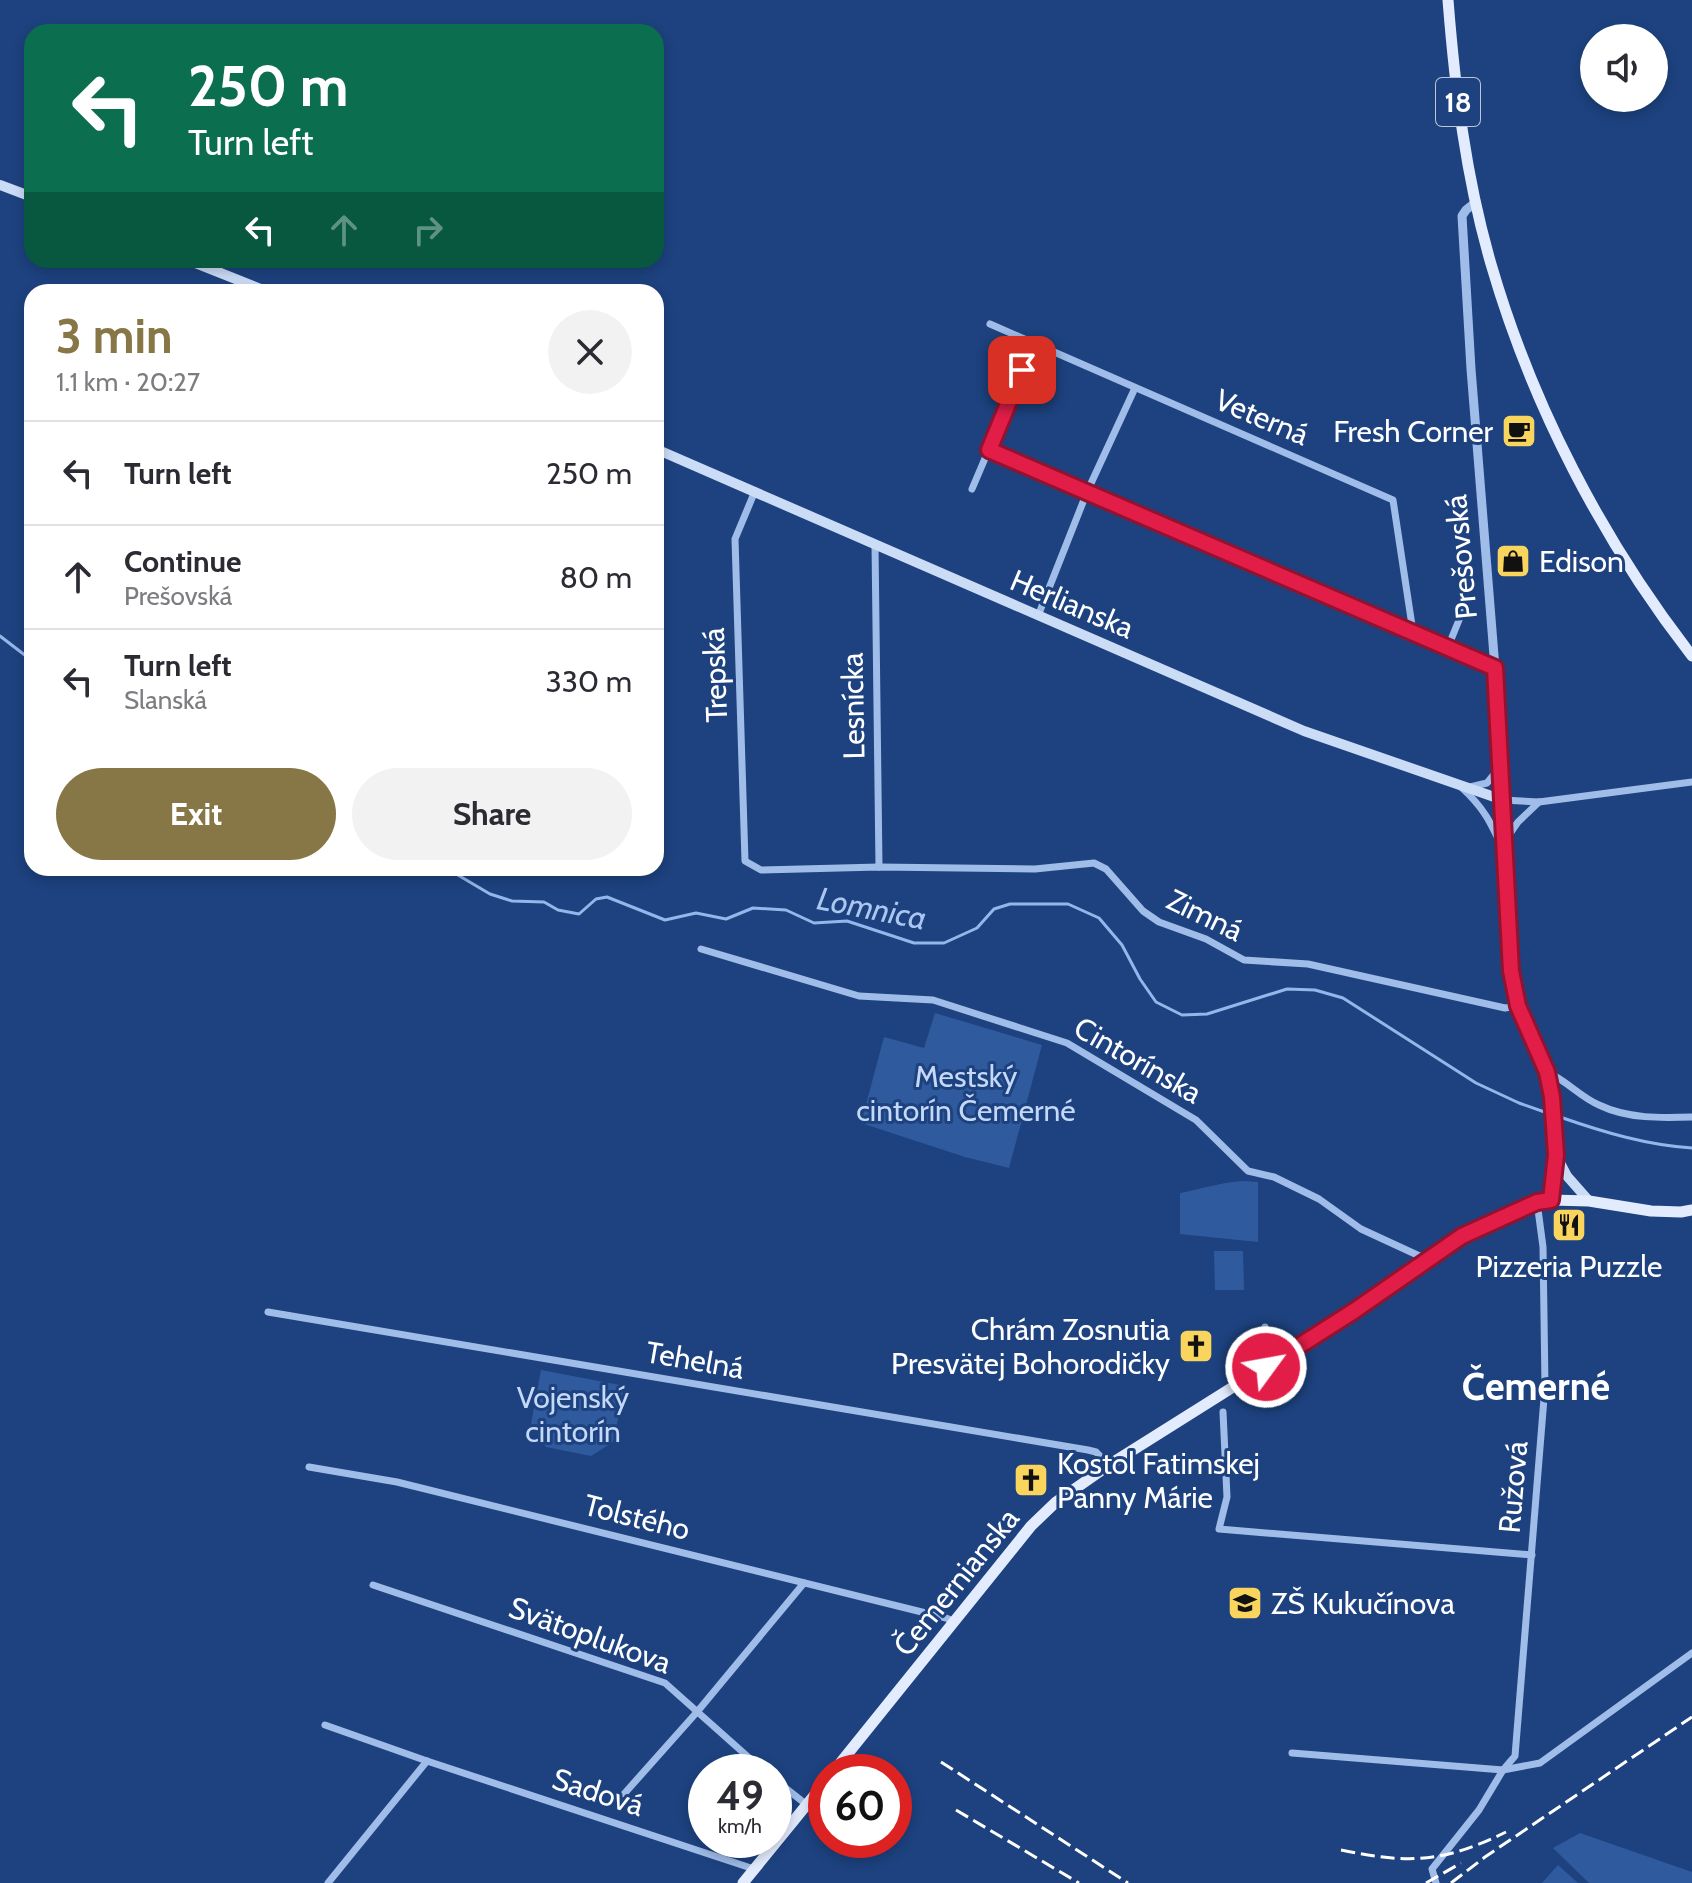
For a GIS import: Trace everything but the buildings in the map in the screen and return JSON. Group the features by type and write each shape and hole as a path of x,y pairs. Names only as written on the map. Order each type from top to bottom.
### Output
{"main road":[{"name":"18","path":"1448,0 1456,93 1476,202 1491,263 1525,361 1566,454 1610,537 1692,656"},
{"path":"0,185 24,194"},
{"path":"208,268 248,284"},
{"name":"Herlianska","path":"664,453 1304,731 1503,800"},
{"name":"Prešovská","path":"1503,800 1511,971 1518,1006 1547,1072 1556,1130 1551,1200"},
{"path":"1556,1155 1567,1176 1589,1201"},
{"name":"Čemernianska","path":"847,1754 1041,1515 1109,1465 1354,1311 1426,1259 1462,1236 1537,1202 1589,1201 1651,1211 1692,1210"},
{"path":"743,1883 807,1805"}],"street":[{"name":"Prešovská","path":"1476,202 1462,216 1503,800"},
{"name":"Veterná","path":"990,324 1393,500 1413,632"},
{"path":"972,489 1034,343"},
{"path":"1038,616 1087,492 1135,388"},
{"path":"989,450 1495,668"},
{"name":"Trepská","path":"745,861 735,539 755,491"},
{"name":"Lesnícka","path":"875,545 879,867"},
{"path":"1448,647 1468,598"},
{"path":"1470,787 1487,783 1500,767"},
{"name":"Herlianska","path":"1503,800 1539,802 1692,782"},
{"path":"1457,783 1482,807 1504,847"},
{"path":"1504,847 1525,814 1539,802"},
{"name":"Zimná","path":"745,861 761,870 879,867 1035,869 1094,863 1106,869 1143,911 1159,922 1206,939 1244,960 1308,964 1505,1008 1518,1006"},
{"name":"Cintorínska","path":"701,949 859,996 933,1000 1067,1043 1196,1120 1248,1171 1274,1177 1319,1199 1361,1229 1426,1259"},
{"path":"1547,1072 1561,1078 1600,1106 1659,1118 1692,1117"},
{"name":"Ružová","path":"1436,1883 1432,1869 1479,1810 1515,1756 1545,1386 1543,1247 1537,1202"},
{"name":"Tehelná","path":"268,1312 1088,1450 1102,1457 1109,1465"},
{"path":"1265,1327 1266,1367"},
{"path":"1223,1412 1227,1497 1219,1529 1532,1555"},
{"name":"Tolstého","path":"309,1467 397,1482 953,1621"},
{"path":"624,1794 804,1583"},
{"name":"Svätoplukova","path":"373,1585 665,1683 745,1754"},
{"path":"1292,1753 1503,1770 1540,1763 1692,1653"},
{"name":"Sadová","path":"325,1725 754,1869"},
{"path":"328,1883 427,1761"},
{"path":"792,1793 807,1805"}],"green space":[{"name":"Mestský cintorín Čemerné","path":"935,1013 1042,1045 1009,1168 861,1123 884,1037 924,1048"},
{"path":"1243,1181 1258,1182 1258,1242 1180,1234 1180,1193"},
{"path":"1214,1251 1243,1251 1244,1290 1215,1290"},
{"name":"Vojenský cintorín","path":"541,1370 625,1386 613,1442 591,1456 546,1447 531,1424"},
{"path":"1580,1833 1692,1872 1692,1883 1589,1883 1553,1848"},
{"path":"1558,1865 1578,1883 1542,1883"}],"waterway":[{"name":"Lomnica","path":"0,636 24,654"},
{"name":"Lomnica","path":"460,876 490,894 512,901 544,902 558,910 579,914 596,899 607,897 665,920 696,913 726,919 753,908 786,910 814,923 847,921 914,943 944,943 977,928 994,909 1010,904 1068,904 1099,918 1122,945 1156,1002 1182,1015 1207,1014 1287,989 1315,990 1343,998 1476,1083 1553,1115"},
{"name":"Lomnica","path":"1560,1117 1625,1137 1692,1148"}],"railway":[{"path":"1451,1883 1692,1717"},
{"path":"941,1762 1128,1883"},
{"path":"956,1810 1079,1883"},
{"path":"1341,1850 1406,1859 1425,1858 1463,1850 1506,1832"},
{"path":"1426,1883 1461,1863"}],"place":[{"name":"Fresh Corner","path":"1519,431"},
{"name":"Edison","path":"1513,561"},
{"name":"Pizzeria Puzzle","path":"1569,1225"},
{"name":"Chrám Zosnutia Presvätej Bohorodičky","path":"1196,1346"},
{"name":"Kostol Fatimskej Panny Márie","path":"1031,1480"},
{"name":"ZŠ Kukučínova","path":"1245,1603"}],"district":[{"name":"Čemerné","path":"1536,1386"}],"route":[{"path":"1022,370 989,450 1495,668 1511,971 1518,1006 1547,1072 1552,1097 1556,1155 1551,1200 1537,1202 1462,1236 1266,1367"}]}
